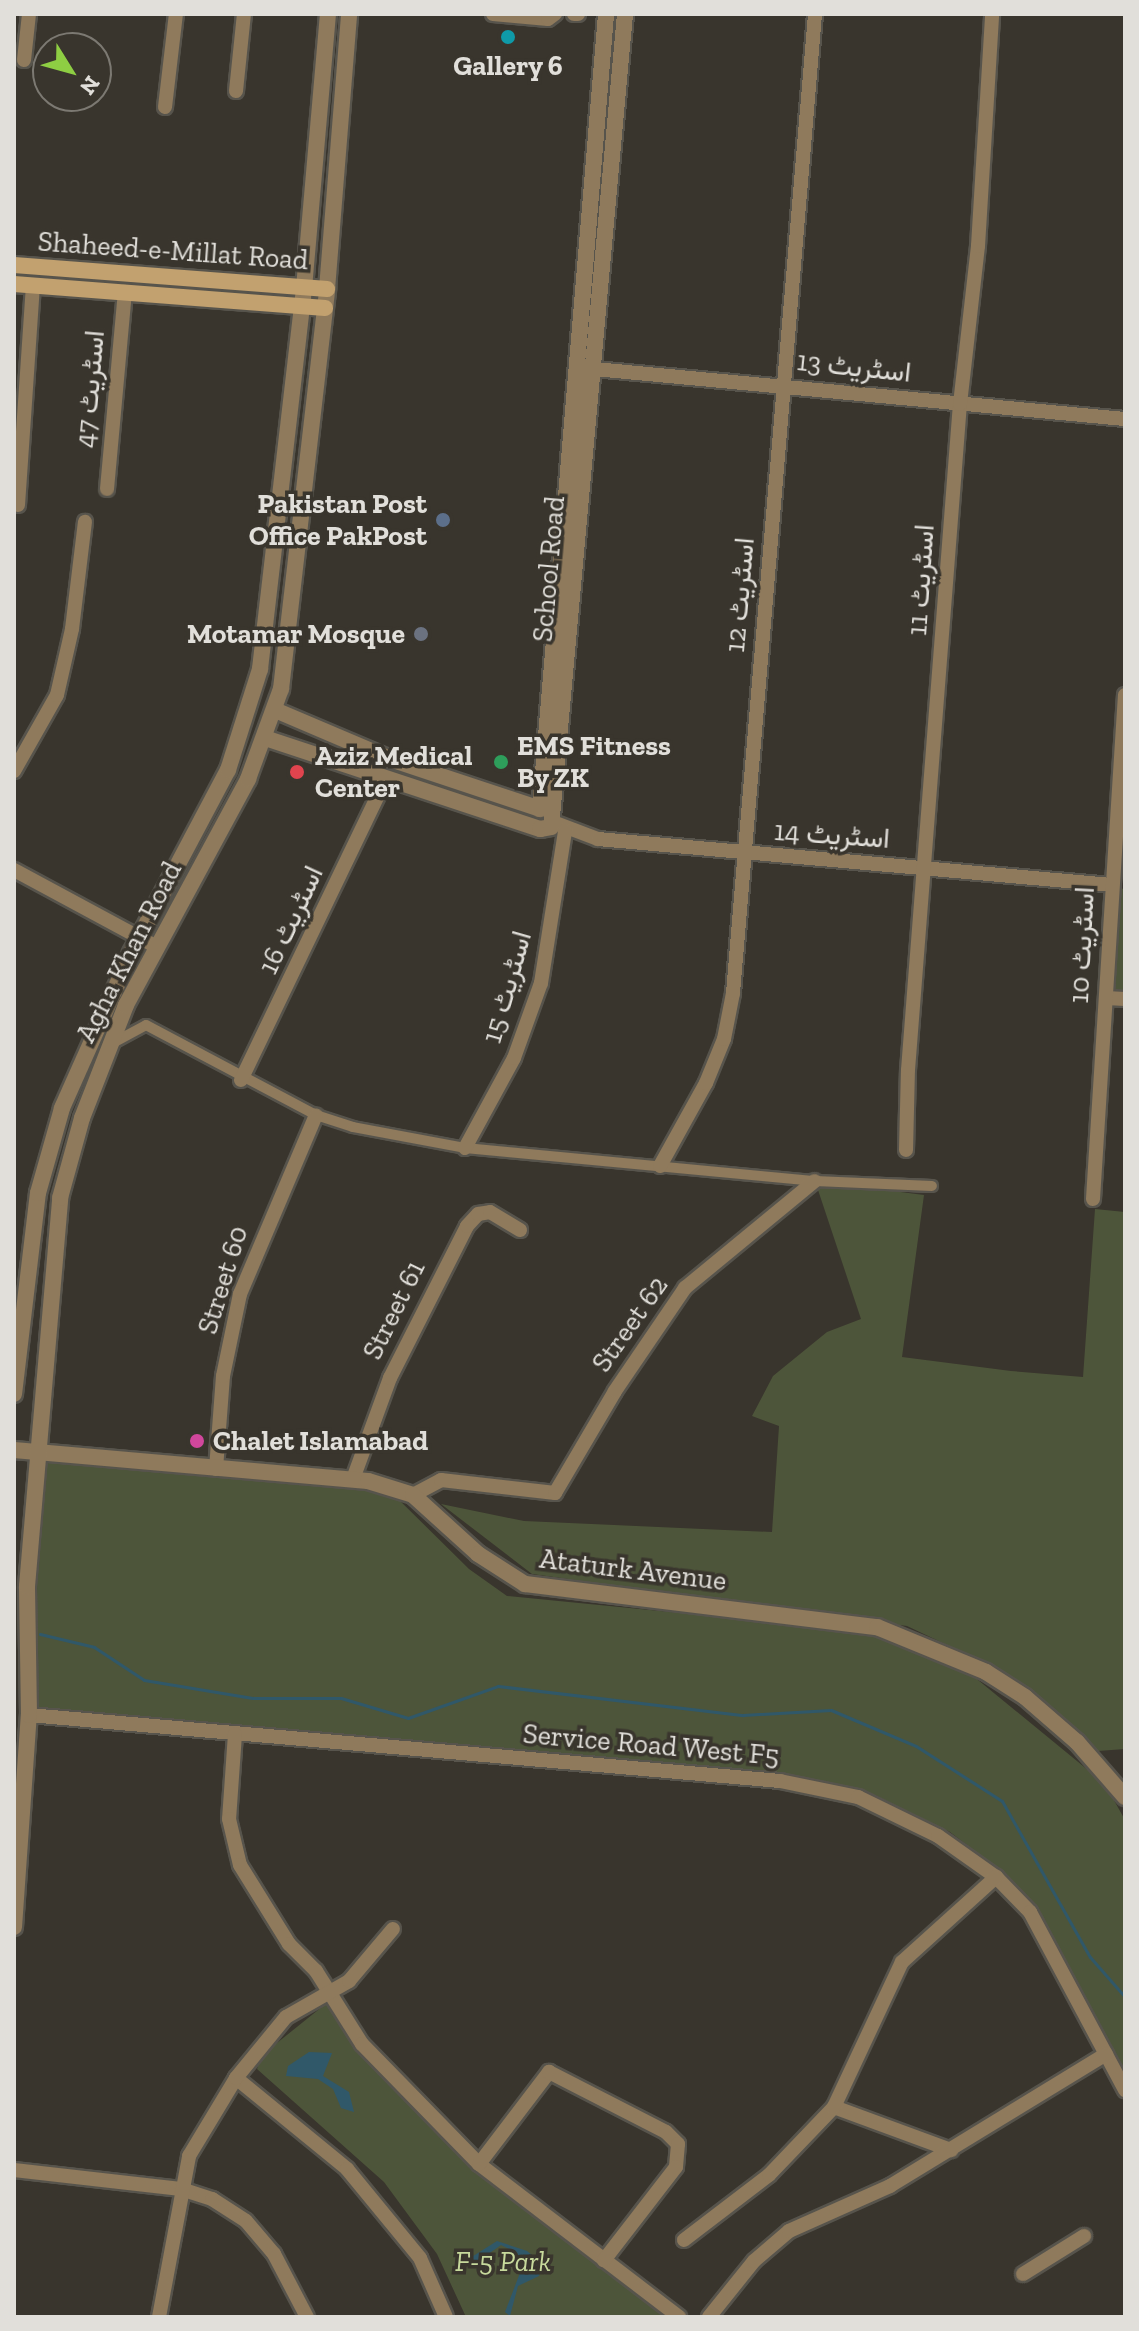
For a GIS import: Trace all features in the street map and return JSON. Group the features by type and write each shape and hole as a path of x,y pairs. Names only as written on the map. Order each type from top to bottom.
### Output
{"main road":[{"name":"Shaheed-e-Millat Road","path":"14,265 327,289"},
{"path":"117,274 121,292"},
{"name":"Shaheed-e-Millat Road","path":"14,284 325,308"}],"street":[{"path":"24,60 29,14"},
{"path":"165,107 176,14"},
{"path":"236,91 244,14"},
{"name":"Agha Khan Road","path":"14,1394 38,1193 90,1038 228,770 260,669 304,288 328,14"},
{"name":"Agha Khan Road","path":"14,1927 27,1586 60,1198 82,1118 109,1045 265,738 275,710 284,673 325,308 349,14"},
{"path":"493,14 548,19 555,14"},
{"name":"School Road","path":"553,828 585,368 591,197 606,14"},
{"name":"School Road","path":"553,828 540,809 585,368 609,199 625,14"},
{"name":"اسٹریٹ 12","path":"660,1166 724,1039 744,853 815,14"},
{"name":"اسٹریٹ 11","path":"906,1150 960,404 978,246 992,14"},
{"path":"591,197 609,199"},
{"path":"18,505 33,286"},
{"name":"اسٹریٹ 47","path":"107,489 121,292"},
{"name":"اسٹریٹ 13","path":"585,368 1125,419"},
{"path":"14,771 57,695 72,629 85,522"},
{"path":"260,669 284,673"},
{"name":"اسٹریٹ 10","path":"1093,1199 1125,695"},
{"path":"275,710 393,760 540,809"},
{"path":"265,738 385,781 553,828"},
{"name":"اسٹریٹ 16","path":"241,1080 385,781"},
{"name":"اسٹریٹ 14","path":"553,828 598,839 1111,885"},
{"name":"اسٹریٹ 15","path":"465,1148 514,1058 541,983 553,828"},
{"path":"14,870 157,947"},
{"path":"1106,998 1125,999"},
{"path":"109,1045 146,1025 241,1080 316,1115 353,1127 465,1148 815,1181 932,1186"},
{"name":"Street 60","path":"216,1469 223,1376 240,1294 316,1115"},
{"name":"Street 62","path":"413,1495 441,1480 555,1493 639,1352 685,1288 815,1181"},
{"name":"Street 61","path":"353,1479 390,1378 467,1226 478,1214 490,1212 520,1230"},
{"name":"Ataturk Avenue","path":"14,1450 353,1479 413,1495 478,1554 525,1584 809,1615 877,1627 946,1653 1025,1697 1077,1742 1125,1797"},
{"name":"Service Road West F5","path":"22,1714 780,1781 858,1797 938,1836 996,1877 1030,1912 1125,2090"},
{"path":"235,1734 229,1819 240,1865 289,1944 329,1991 362,2044 479,2164 679,2317"},
{"path":"684,2240 769,2175 834,2107 902,1962 996,1877"},
{"path":"159,2317 189,2156 236,2078 286,2017 349,1981 393,1929"},
{"path":"709,2317 754,2261 789,2231 890,2186 1106,2054"},
{"path":"479,2164 549,2072 666,2132 678,2144 676,2167 604,2260"},
{"path":"236,2078 347,2169 420,2258 446,2317"},
{"path":"834,2107 951,2150"},
{"path":"14,2170 181,2189 212,2199 246,2221 274,2254 307,2317"},
{"path":"1023,2274 1084,2236"}],"green space":[{"path":"1116,888 1125,889 1125,995 1109,994"},
{"path":"815,1181 924,1195 902,1357 1011,1371 1083,1377 1095,1209 1125,1212 1125,1749 1098,1751 1004,1672 907,1626 532,1574 441,1504 524,1521 772,1532 779,1426 752,1416 773,1376 827,1332 861,1319"},
{"path":"45,1458 390,1491 469,1569 507,1596 884,1633 972,1675 1105,1784 1125,1820 1125,2078 1044,1919 1010,1878 950,1832 875,1795 783,1775 38,1713 36,1559"},
{"name":"F-5 Park","path":"328,2002 391,2085 457,2151 668,2317 466,2317 437,2254 384,2182 257,2069 262,2055"}],"water":[{"path":"309,2052 332,2053 323,2076 349,2092 354,2112 341,2108 333,2089 318,2079 286,2076 288,2066"},
{"path":"497,2241 527,2251 543,2264 539,2276 518,2286 510,2316 505,2312 523,2265 517,2253 501,2245 477,2262 470,2258"}],"waterway":[{"path":"40,1634 94,1647 144,1680 253,1698 341,1698 408,1718 498,1686 743,1715 831,1710 916,1746 1002,1801 1090,1957 1125,1997"}],"place":[{"name":"Gallery 6","path":"508,37"},
{"name":"Pakistan Post Office PakPost","path":"443,520"},
{"name":"Motamar Mosque","path":"421,634"},
{"name":"EMS Fitness By ZK","path":"501,762"},
{"name":"Aziz Medical Center","path":"297,772"},
{"name":"Chalet Islamabad","path":"197,1441"}]}
